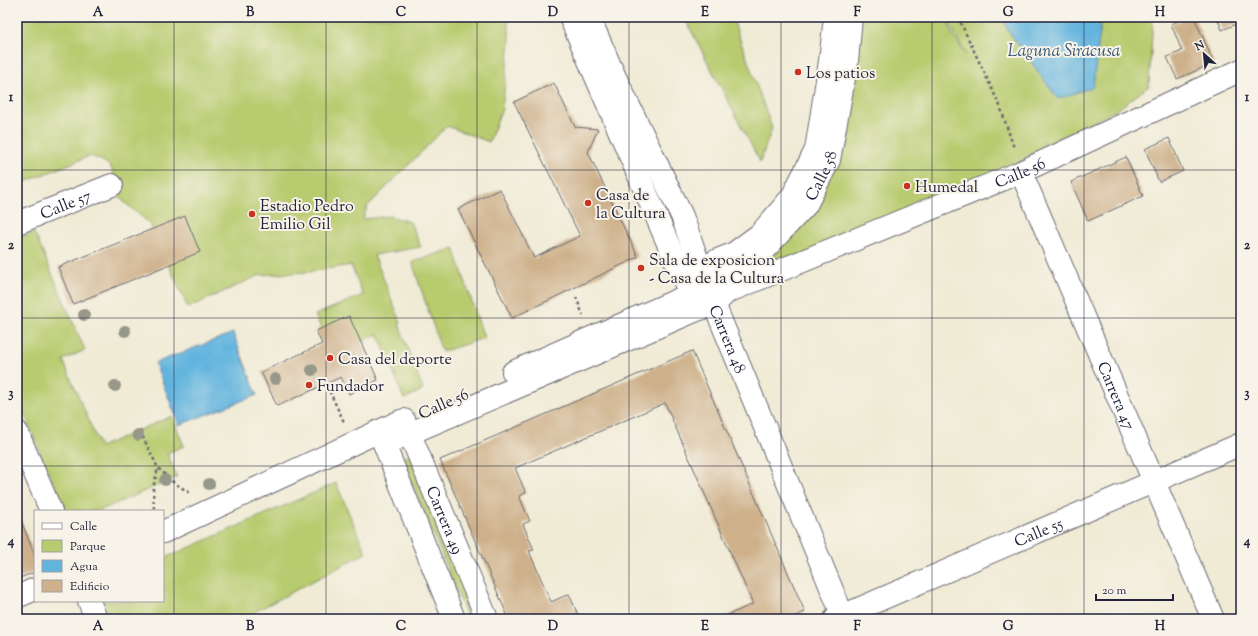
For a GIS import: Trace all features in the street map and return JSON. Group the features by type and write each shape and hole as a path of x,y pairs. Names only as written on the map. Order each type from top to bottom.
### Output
{"street":[{"name":"Carrera 48","path":"570,17 608,81 682,216 705,290"},
{"name":"Carrera 48","path":"589,17 608,81 705,290 840,618"},
{"name":"Calle 58","path":"705,290 733,254 760,234 792,197 816,150 830,61 835,17"},
{"name":"Calle 58","path":"705,290 740,268 763,251 806,205 829,160 847,62 851,17"},
{"name":"Calle 56","path":"164,532 382,438 705,290 1021,172 1241,70"},
{"name":"Carrera 47","path":"1021,172 1213,619"},
{"name":"Calle 57","path":"17,223 112,184"},
{"name":"Carrera 49","path":"406,426 487,619"},
{"path":"17,432 51,510"},
{"name":"Carrera 49","path":"382,438 454,619"},
{"name":"Calle 55","path":"840,618 1241,444"},
{"path":"17,596 34,589"},
{"path":"89,602 96,619"}],"path":[{"path":"958,17 1000,106 1021,172"},
{"path":"576,297 585,319"},
{"path":"328,386 344,423"},
{"path":"140,431 158,468 173,482 193,495"},
{"path":"154,510 153,488 158,468"}],"green space":[{"name":"Estadio Pedro Emilio Gil","path":"17,17 508,17 510,43 502,109 489,142 447,126 367,207 363,219 390,216 410,222 421,247 374,255 401,323 399,324 423,390 404,399 378,334 333,354 315,315 363,295 351,265 309,272 260,275 188,308 150,224 124,202 112,187 112,170 106,163 90,156 17,185"},
{"path":"684,17 732,17 772,128 760,162"},
{"path":"839,17 945,17 954,37 966,55 946,17 1003,17 1007,29 1058,99 1100,31 1099,17 1153,17 1149,86 1117,110 1049,143 1042,142 1049,144 1003,171 730,286 805,206"},
{"path":"34,232 85,350 63,360 100,447 172,416 184,446 167,453 177,477 101,510 65,510 17,397 17,239"},
{"path":"454,248 484,338 442,352 412,262"},
{"path":"414,453 482,619 468,619 402,458"},
{"path":"336,483 366,553 241,619 102,619 94,602 164,602 164,559"}],"water":[{"name":"Laguna Siracusa","path":"1003,17 1099,17 1100,31 1093,87 1058,99 1007,29"},
{"path":"233,333 257,395 179,425 155,363"}],"building":[{"path":"1188,17 1194,17 1214,63 1177,79 1167,57 1182,51 1171,24"},
{"path":"1217,17 1241,17 1241,22 1222,30"},
{"name":"Casa de la Cultura","path":"554,83 575,127 598,129 588,152 638,257 512,318 458,209 500,189 534,258 580,236 514,102"},
{"path":"1169,138 1183,171 1159,182 1145,149"},
{"path":"1126,157 1143,196 1088,221 1071,182"},
{"path":"185,216 200,252 73,304 58,267"},
{"name":"Casa del deporte","path":"349,316 378,380 349,394 341,377 277,406 261,372 322,344 316,331"},
{"path":"692,351 805,612 788,619 719,619 753,604 665,403 515,468 526,493 519,496 530,521 523,524 534,550 529,551 551,602 569,594 580,619 509,619 440,460"},
{"path":"17,510 34,553 34,572 17,579"}],"place":[{"name":"Los patios","path":"798,72"},
{"name":"Humedal","path":"907,186"},
{"name":"Casa de la Cultura","path":"588,203"},
{"name":"Estadio Pedro Emilio Gil","path":"252,214"},
{"name":"Sala de exposicion - Casa de la Cultura","path":"641,268"},
{"name":"Casa del deporte","path":"330,358"},
{"name":"Fundador","path":"309,385"}]}
